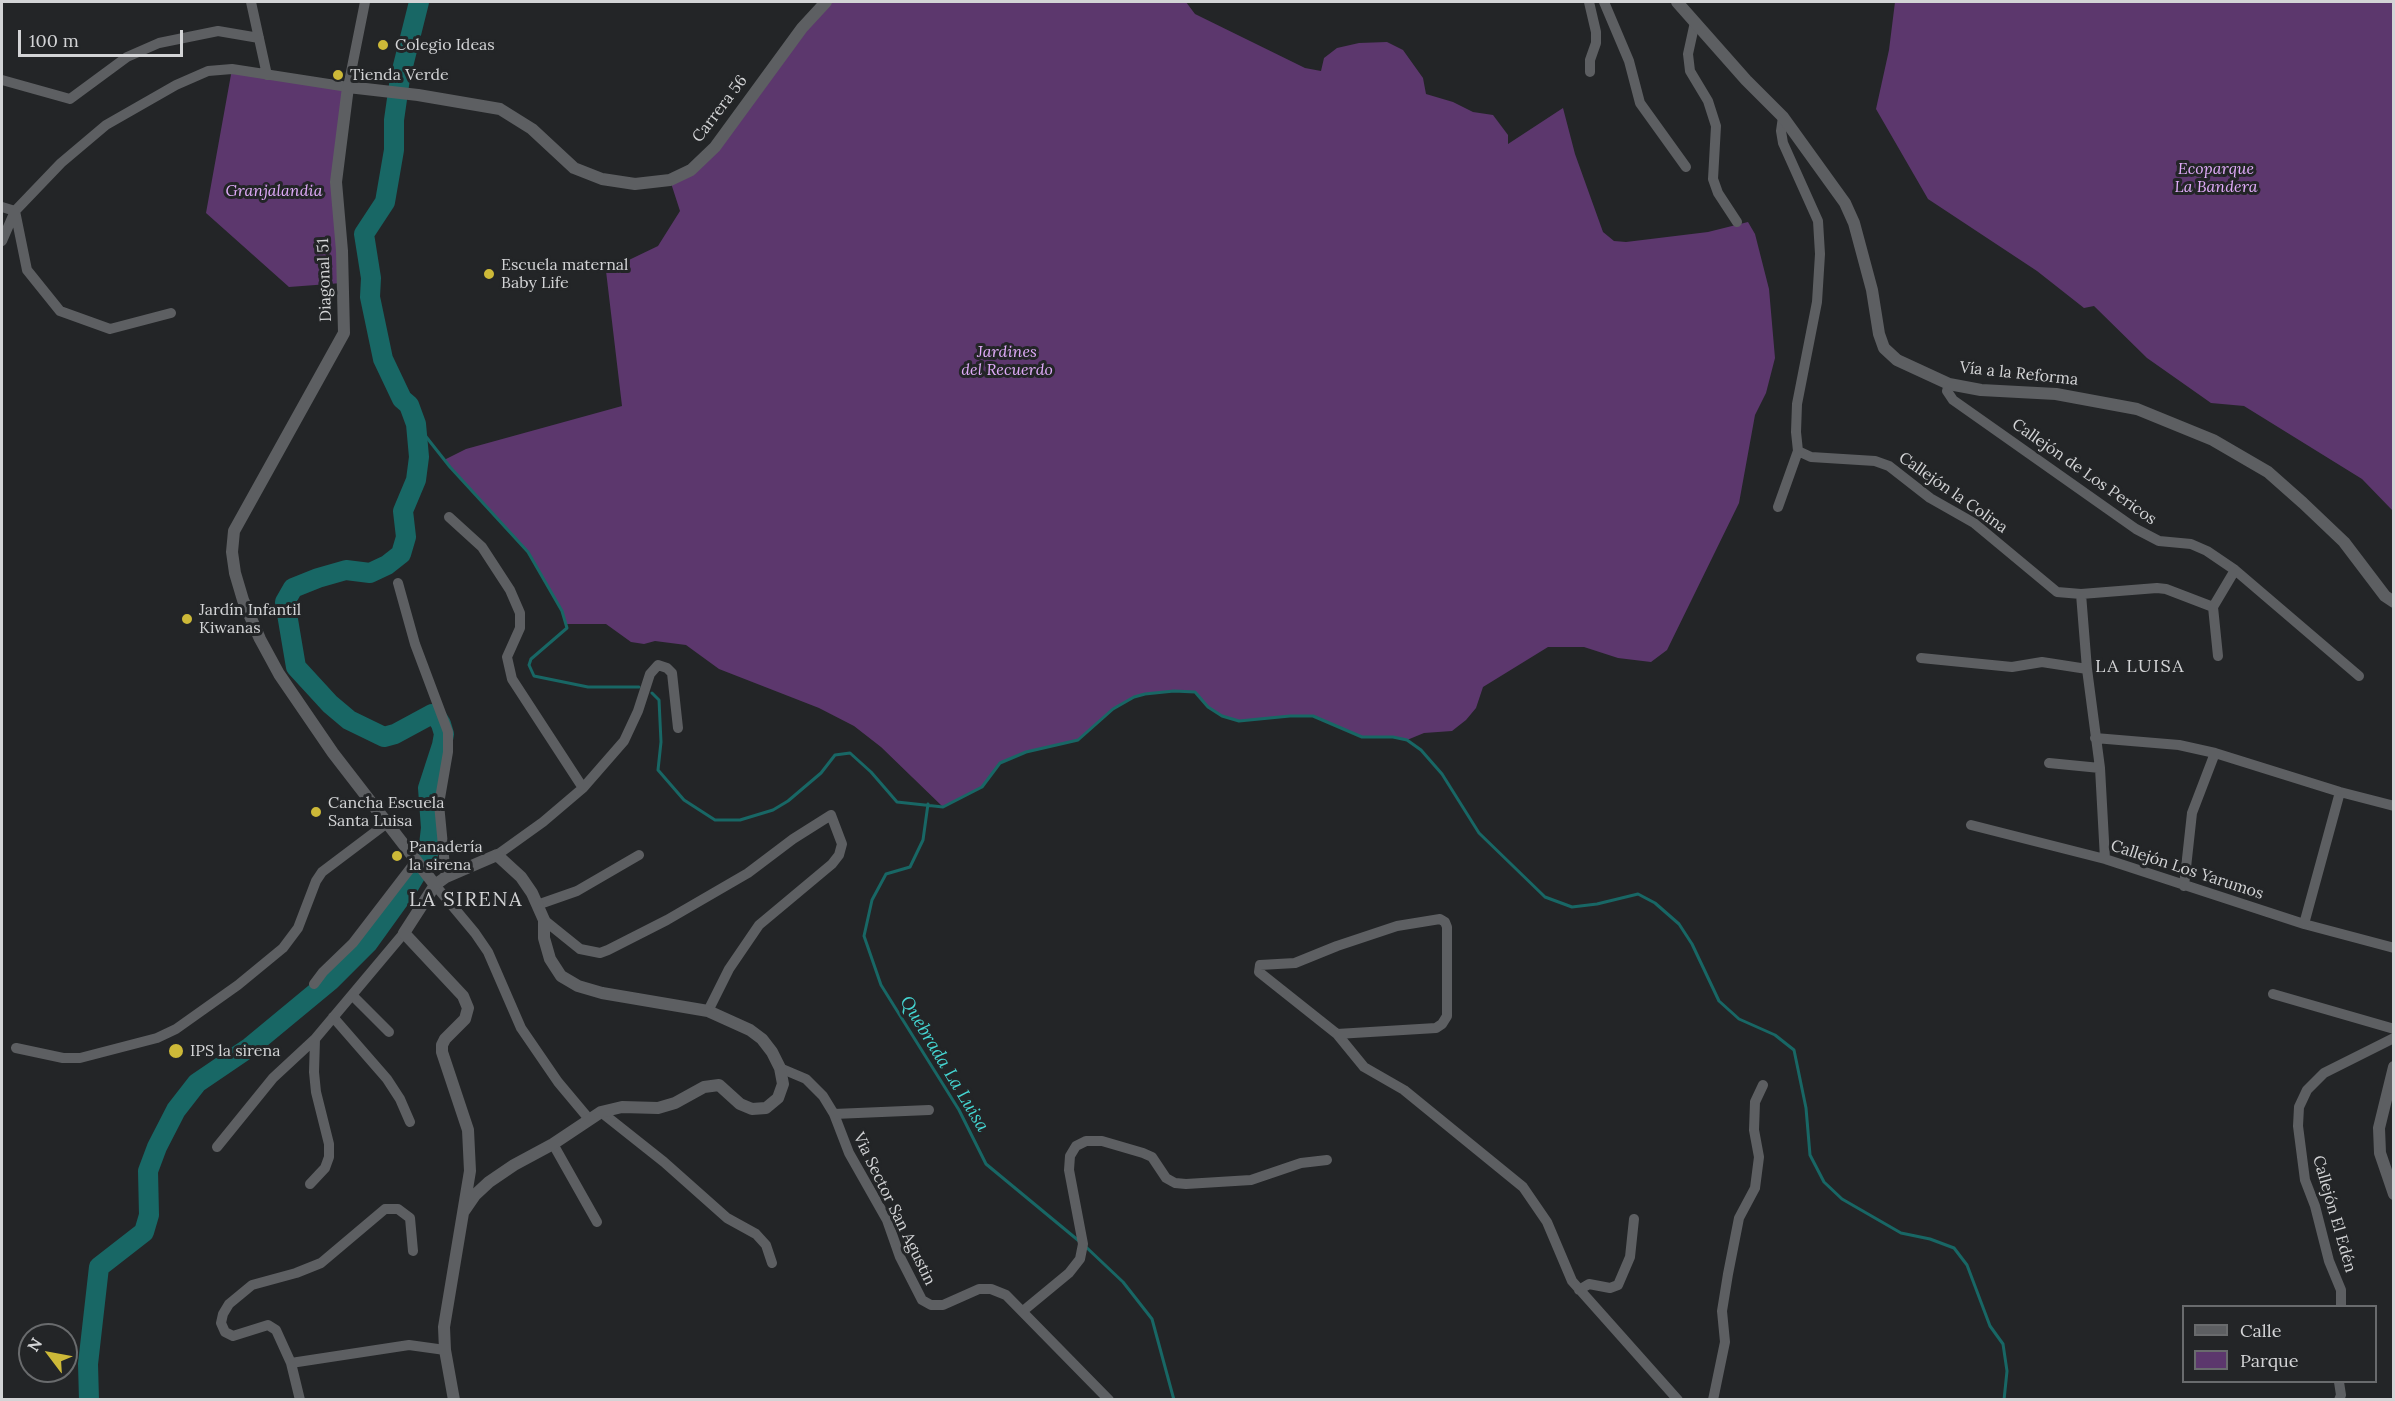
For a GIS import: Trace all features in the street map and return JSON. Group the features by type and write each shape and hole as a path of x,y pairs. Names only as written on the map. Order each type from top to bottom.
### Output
{"street":[{"path":"251,2 267,75"},
{"name":"Diagonal 51","path":"365,2 348,87 337,164 344,333 234,531 232,552 235,573 260,639 279,674 333,753 387,823"},
{"name":"Carrera 56","path":"348,87 418,95 500,109 532,129 574,168 602,179 635,184 670,180 692,170 715,147 802,28 826,2"},
{"path":"1589,2 1596,32 1590,72"},
{"path":"1604,2 1629,61 1640,103 1686,167"},
{"name":"Vía a la Reforma","path":"1677,2 1783,117 1845,203 1854,223 1884,348 1897,360 1949,384 1981,390 2056,394 2137,409 2213,440 2268,472 2303,502 2344,542 2385,596 2394,602"},
{"path":"1695,22 1689,54 1690,71 1708,101 1716,126 1713,179 1718,193 1737,222"},
{"path":"2,80 70,99 127,57 159,43 218,31 260,38"},
{"path":"2,241 15,211 61,163 106,125 176,85 208,71 231,69 348,87"},
{"path":"1778,507 1798,452 1797,404 1817,302 1820,254 1818,221 1783,143 1781,131 1783,117"},
{"path":"2,207 15,211"},
{"path":"15,211 27,270 60,312 110,329 171,313"},
{"name":"Callejón de Los Pericos","path":"1949,384 1947,391 1953,400 2136,529 2159,541 2191,544 2207,551 2235,570 2319,639 2359,676"},
{"name":"Callejón la Colina","path":"1798,452 1811,457 1875,461 1889,466 1930,498 1974,523 2057,592 2081,594 2157,588 2213,607"},
{"path":"449,517 482,547 510,590 520,613 519,628 507,657 512,679 583,788"},
{"path":"2218,656 2213,607 2235,570"},
{"path":"398,584 415,644 448,732 448,752 439,804 446,877"},
{"path":"2081,594 2087,669 2100,768 2105,859"},
{"path":"1921,658 2012,667 2042,662 2087,669"},
{"path":"217,1147 273,1078 315,1039 404,933 432,881 497,855 543,822 583,788 624,741 638,711 650,674 658,665 667,668 672,673 678,728"},
{"path":"2095,738 2179,746 2215,753 2394,807"},
{"path":"2184,886 2192,813 2215,753"},
{"path":"2049,763 2100,768"},
{"path":"2304,924 2340,792"},
{"path":"544,920 580,949 600,953 667,920 748,873 831,815 842,844 838,855 832,864 759,925 729,969 708,1011"},
{"path":"16,1048 63,1058 80,1058 157,1038 176,1029 238,985 283,948 298,928 316,881 322,872 387,823 488,952 521,1028 558,1082 589,1119"},
{"name":"Callejón Los Yarumos","path":"1971,825 2105,859 2304,924 2394,948"},
{"path":"464,1211 475,1195 489,1182 601,1112 622,1107 658,1108 675,1103 704,1087 719,1085 740,1104 752,1109 766,1108 778,1098 783,1084 780,1068 762,1039 750,1030 708,1011 602,993 578,986 561,976 550,959 544,938 544,920 537,905 521,877 497,855"},
{"path":"537,905 578,891 639,855"},
{"path":"314,984 322,972 353,943 414,858"},
{"path":"1337,1034 1436,1028 1442,1024 1447,1016 1447,927 1445,922 1440,919 1397,926 1295,963 1260,965 1259,972 1337,1034 1364,1067 1404,1090 1523,1187 1546,1222 1565,1269 1579,1290 1678,1400"},
{"path":"404,933 463,996 468,1008 465,1019 445,1039 442,1052 468,1130 470,1171 444,1327 444,1350 454,1400"},
{"path":"2273,994 2394,1029"},
{"path":"353,996 389,1032"},
{"path":"333,1017 387,1079 400,1099 410,1122"},
{"name":"Callejón El Edén","path":"2341,1305 2341,1290 2305,1180 2298,1126 2299,1107 2307,1090 2324,1073 2394,1038"},
{"path":"310,1184 325,1168 329,1157 329,1144 316,1092 315,1039"},
{"path":"2394,1067 2379,1128 2380,1154 2394,1194"},
{"name":"Via Sector San Agustin","path":"780,1068 806,1079 823,1096 834,1114 849,1153 886,1220 900,1257 922,1300 931,1305 944,1305 979,1289 991,1289 1006,1295 1109,1400"},
{"path":"1713,1400 1725,1342 1722,1311 1739,1218 1755,1188 1759,1156 1754,1130 1755,1102 1763,1084"},
{"path":"834,1114 928,1110"},
{"path":"601,1112 664,1162 727,1218 756,1234 766,1245 772,1263"},
{"path":"1023,1311 1069,1273 1080,1259 1083,1244 1069,1170 1070,1156 1076,1146 1086,1141 1102,1141 1143,1153 1152,1157 1166,1178 1174,1183 1186,1184 1251,1180 1300,1163 1327,1160"},
{"path":"553,1144 597,1222"},
{"path":"300,1400 291,1363 276,1330 268,1325 233,1336 225,1332 221,1323 223,1314 238,1294 252,1285 296,1273 321,1263 385,1209 398,1209 410,1218 413,1251"},
{"path":"1579,1290 1589,1284 1610,1288 1618,1285 1630,1257 1634,1219"},
{"path":"291,1363 409,1345 444,1350"},
{"path":"2339,1383 2341,1395 2339,1400"}],"green space":[{"name":"Jardines del Recuerdo","path":"826,2 1186,2 1195,14 1305,68 1321,71 1324,58 1337,48 1359,43 1387,42 1403,50 1423,78 1426,94 1453,102 1473,112 1493,115 1508,135 1508,144 1563,108 1575,154 1603,232 1614,241 1626,242 1708,232 1748,222 1755,234 1769,289 1775,358 1766,393 1755,415 1739,503 1667,650 1651,662 1618,658 1584,647 1548,647 1483,687 1476,708 1452,731 1424,733 1407,740 1393,737 1362,737 1313,716 1239,721 1222,716 1208,707 1195,692 1174,691 1145,694 1134,697 1113,709 1078,740 1026,752 1000,763 982,787 943,807 881,747 854,726 819,708 719,669 686,645 655,641 644,644 631,642 606,624 566,624 562,611 528,552 444,460 466,449 622,406 606,271 658,246 680,211 670,180 691,170"},
{"name":"Ecoparque La Bandera","path":"1895,2 2393,2 2393,511 2362,479 2244,406 2211,403 2147,358 2094,306 2084,308 2037,271 1928,199 1876,109 1889,50"},
{"name":"Granjalandia","path":"232,69 348,87 337,164 342,283 289,287 206,213"}],"waterway":[{"path":"89,1400 88,1364 99,1267 144,1232 149,1215 148,1171 157,1147 176,1110 197,1083 250,1047 331,980 368,943 409,886 428,854 431,828 428,788 442,745 444,734 441,724 432,714 395,734 384,737 349,720 330,704 296,667 285,602 293,588 318,578 346,570 370,573 387,565 401,554 406,537 403,511 416,480 419,457 416,424 409,405 402,399 383,359 370,297 371,278 364,234 385,202 394,150 394,120 400,78 419,2"},
{"path":"416,424 450,467 528,552 562,611 567,628 531,659 529,665 534,676 588,687 639,687"},
{"path":"652,693 659,700 661,742 658,770 684,800 715,820 740,820 773,810 788,801 821,773 835,755 850,753 871,772 897,802 943,807 982,787 1000,763 1026,752 1078,740 1113,709 1134,697 1145,694 1174,691 1195,692 1208,707 1222,716 1239,721 1313,716 1362,737 1393,737 1407,740 1421,750 1442,774 1479,833 1545,897 1572,907 1597,904 1638,894 1655,903 1679,924 1692,944 1719,1001 1739,1019 1775,1035 1794,1050 1806,1108 1810,1155 1824,1182 1842,1199 1901,1233 1930,1239 1954,1248 1967,1265 1990,1326 2003,1344 2007,1371 2004,1400"},
{"name":"Quebrada La Luisa","path":"928,804 923,840 910,867 886,874 872,900 864,936 881,985 959,1110 986,1164 1079,1241"},
{"name":"Quebrada La Luisa","path":"1086,1247 1123,1282 1152,1319 1174,1400"}],"place":[{"name":"Colegio Ideas","path":"383,45"},
{"name":"Tienda Verde","path":"338,75"},
{"name":"Escuela maternal Baby Life","path":"489,274"},
{"name":"Jardín Infantil Kiwanas","path":"187,619"},
{"name":"Cancha Escuela Santa Luisa","path":"316,812"},
{"name":"Panadería la sirena","path":"397,856"},
{"name":"IPS la sirena","path":"176,1051"}],"district":[{"name":"LA LUISA","path":"2140,667"},
{"name":"LA SIRENA","path":"466,900"}]}
